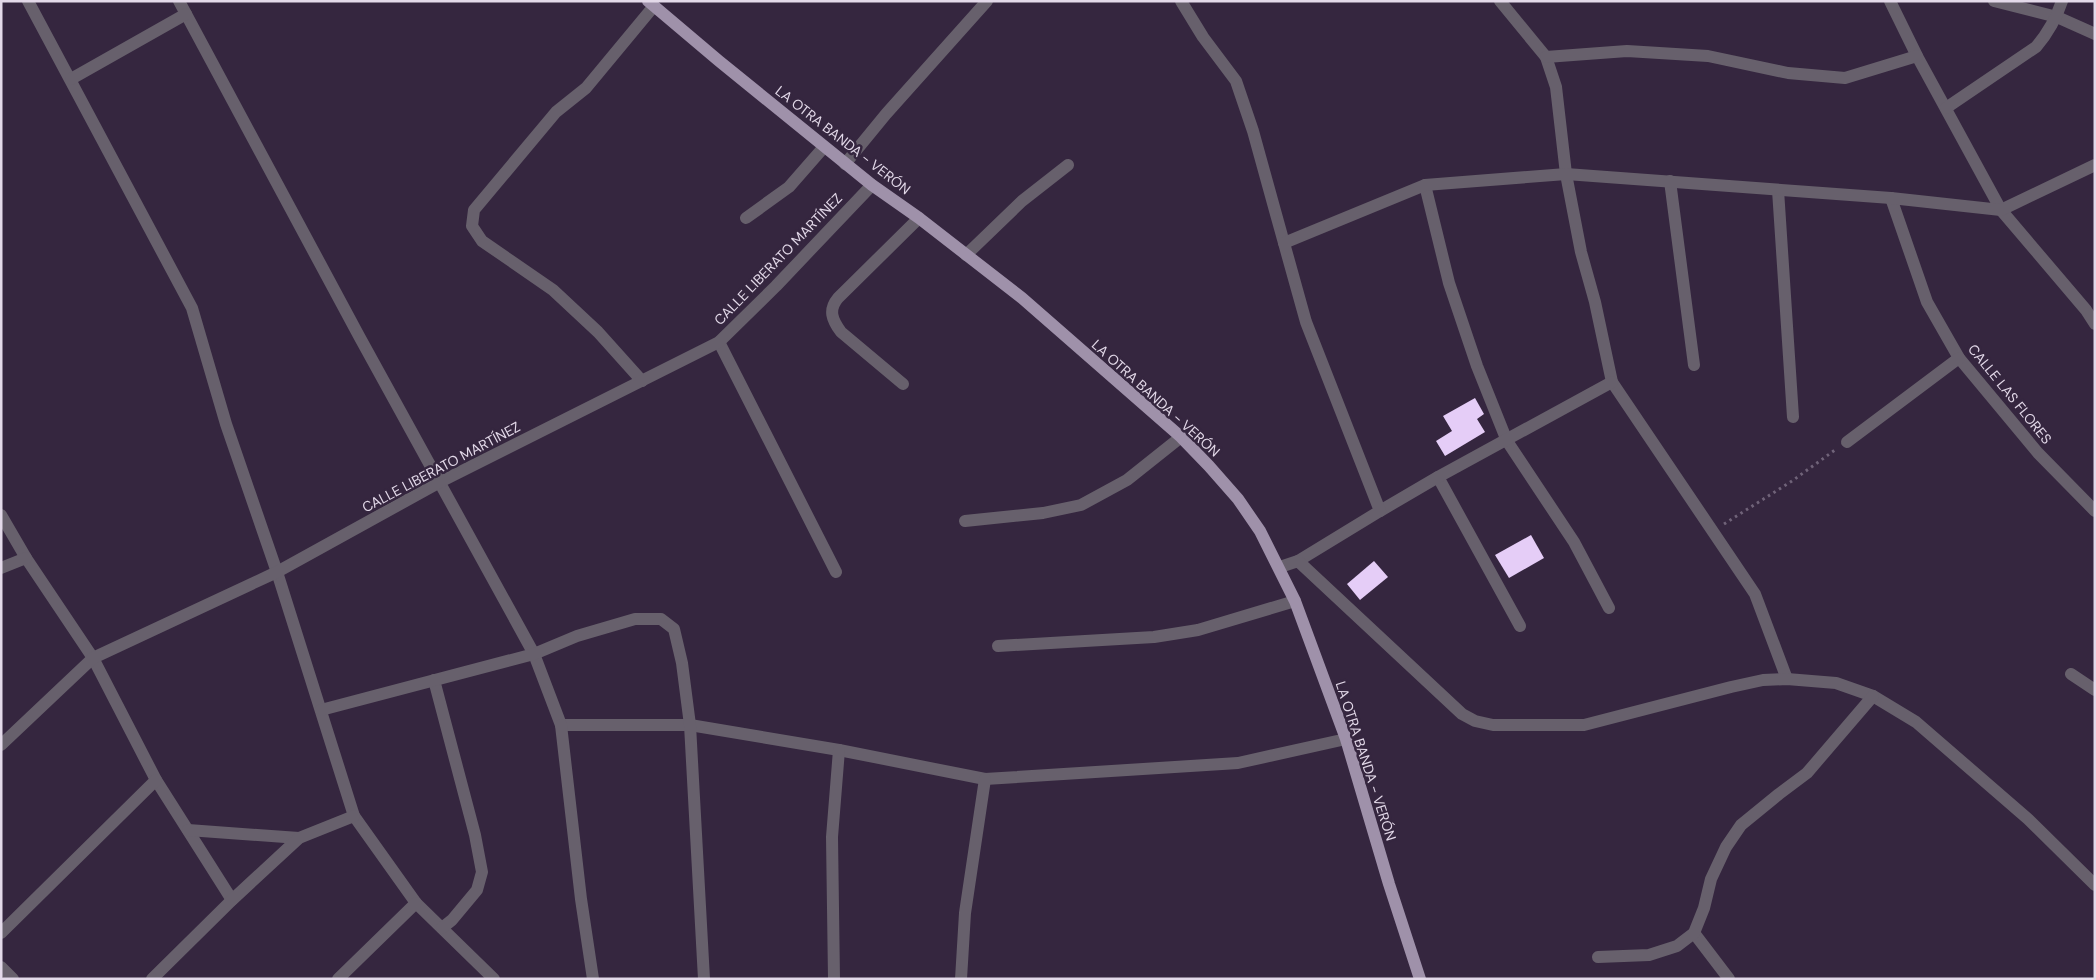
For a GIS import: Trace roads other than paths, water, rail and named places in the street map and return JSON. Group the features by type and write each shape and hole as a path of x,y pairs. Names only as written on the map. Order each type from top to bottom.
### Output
{"main road":[{"name":"LA OTRA BANDA - VERÓN","path":"651,4 824,147 1022,298 1181,437 1238,499 1260,531 1280,567 1295,602 1346,739 1389,884 1420,979"}],"street":[{"path":"28,1 192,308 226,424 277,572 354,816 416,903 494,979"},
{"path":"179,1 359,336 534,654 561,725 581,899 593,979"},
{"path":"846,164 886,114 987,1"},
{"path":"1181,1 1203,36 1236,81 1253,131 1306,322 1380,511"},
{"path":"1500,1 1546,57 1556,88 1566,174 1581,252 1595,302 1612,382 1755,594 1787,679"},
{"path":"1890,1 2001,210 2090,308 2095,324"},
{"path":"1994,1 2057,17 2095,34"},
{"path":"1946,108 2036,47 2046,36 2057,17 2062,1"},
{"path":"642,381 598,332 552,290 482,241 472,226 474,210 556,112 586,88 651,4"},
{"path":"71,79 186,14"},
{"path":"1546,57 1627,51 1708,56 1788,72 1845,78 1918,56"},
{"path":"746,218 790,188 824,147"},
{"path":"966,255 1022,201 1068,165"},
{"path":"1284,243 1425,185 1566,174 1891,198 2001,210 2095,165"},
{"path":"1670,181 1694,365"},
{"name":"CALLE LIBERATO MARTÍNEZ","path":"1,745 93,658 277,572 440,482 719,342 776,286 872,185"},
{"path":"1425,185 1449,283 1477,366 1507,441 1574,542 1609,608"},
{"path":"1778,190 1793,417"},
{"name":"CALLE LAS FLORES","path":"1891,198 1927,302 1958,358 2038,453 2095,511"},
{"path":"903,384 840,332 834,323 831,312 838,298 919,218"},
{"path":"719,342 836,572"},
{"path":"1846,442 1958,358"},
{"path":"1280,567 1298,561 1438,477 1612,382"},
{"path":"965,521 1043,513 1081,505 1127,480 1181,437"},
{"path":"1438,477 1520,626"},
{"path":"1,515 26,558 93,658 156,780 232,900"},
{"path":"1,568 26,558"},
{"path":"1298,561 1462,714 1475,721 1493,725 1584,725 1763,680 1787,679 1836,683 1873,696 1916,722 2028,819 2095,885"},
{"path":"998,646 1154,637 1190,632 1295,602"},
{"path":"321,710 534,654 577,636 635,619 661,619 674,629 682,663 690,725 704,979"},
{"path":"2071,674 2095,690"},
{"path":"434,680 475,835 482,872 477,890 452,920 442,928"},
{"path":"1598,957 1649,955 1677,946 1694,933 1704,908 1711,879 1726,847 1741,825 1807,773 1873,696"},
{"path":"561,725 690,725 839,750 985,779 1238,763 1346,739"},
{"path":"834,979 832,837 839,750"},
{"path":"961,979 965,913 985,779"},
{"path":"1,933 156,780"},
{"path":"152,979 232,900 299,838 354,816"},
{"path":"188,830 299,838"},
{"path":"338,979 416,903"},
{"path":"1694,933 1729,979"},
{"path":"1,967 13,979"}]}
